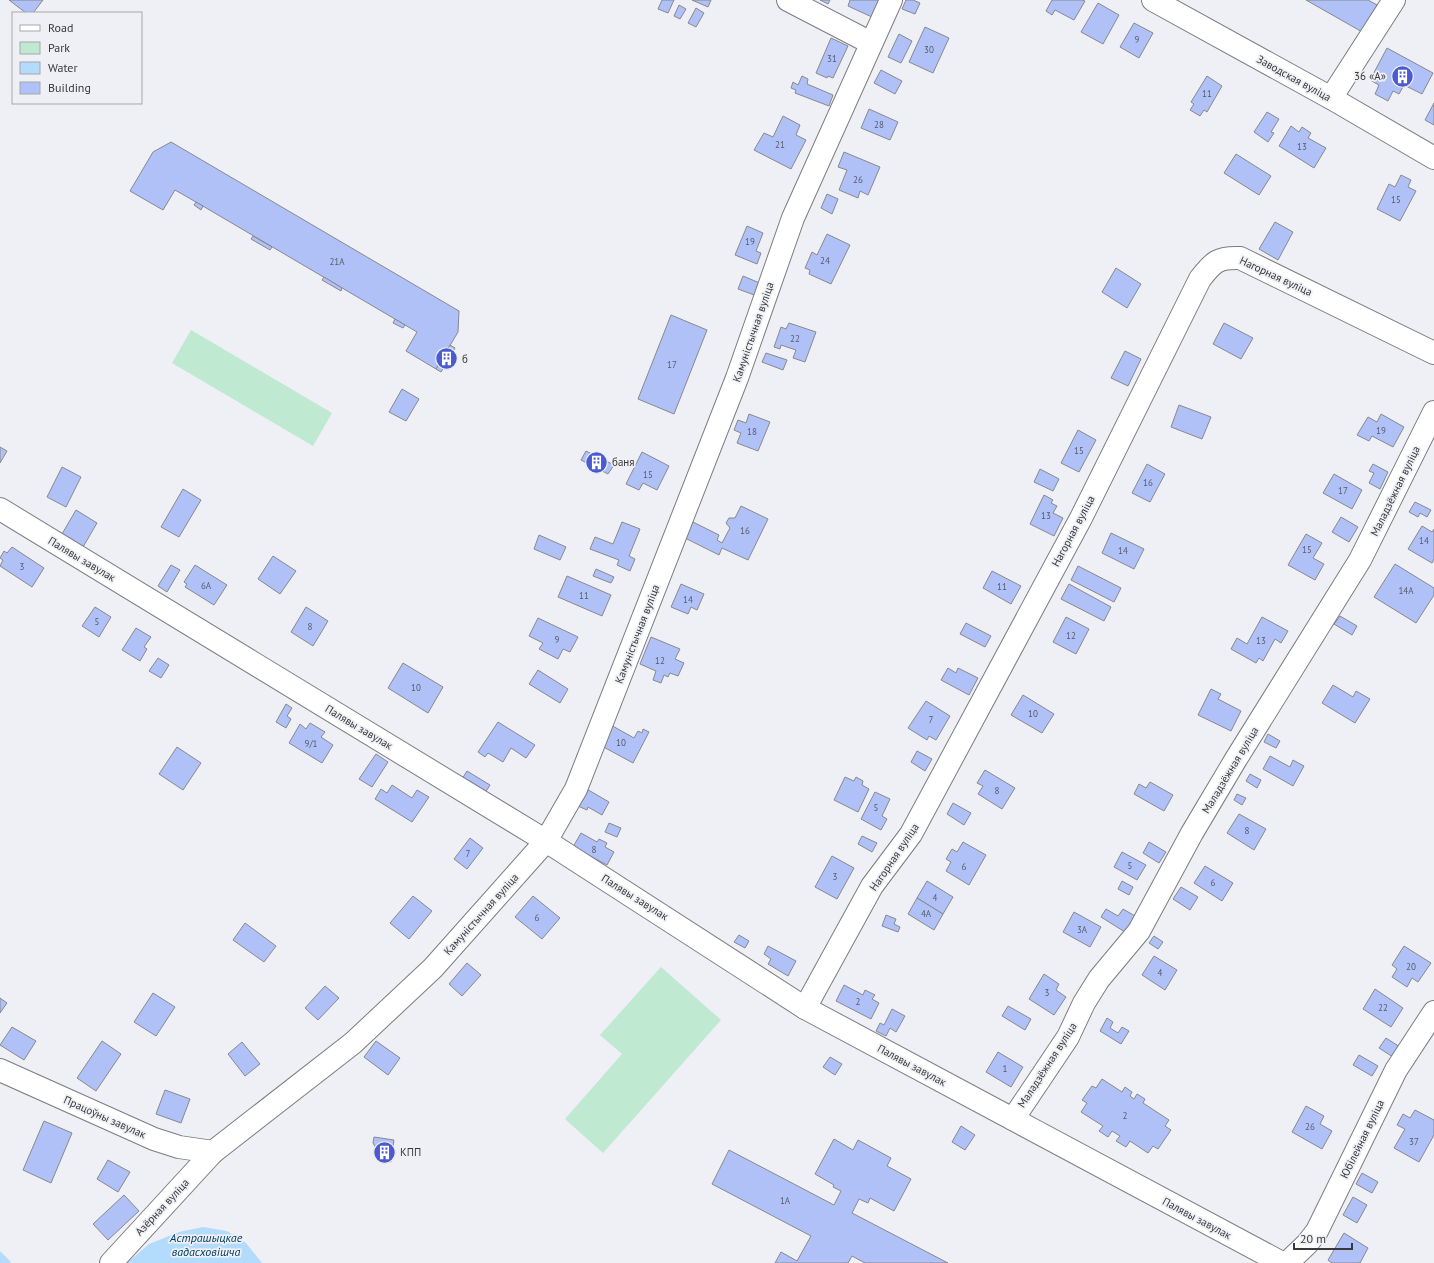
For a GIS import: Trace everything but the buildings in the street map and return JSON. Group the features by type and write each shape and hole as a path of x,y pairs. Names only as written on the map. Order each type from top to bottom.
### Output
{"street":[{"path":"788,0 871,44"},
{"name":"Камуністычная вуліца","path":"213,1152 353,1043 433,968 546,841 576,789 737,378 793,218 891,0"},
{"name":"Заводская вуліца","path":"1153,0 1331,98 1434,158"},
{"path":"1331,98 1394,0"},
{"name":"Нагорная вуліца","path":"805,1008 872,886 911,834 1081,518 1200,279 1210,266 1225,257 1240,258 1434,353"},
{"name":"Маладзёжная вуліца","path":"1012,1119 1068,1037 1084,1003 1099,979 1139,931 1192,833 1236,759 1360,560 1434,412"},
{"name":"Палявы завулак","path":"0,509 546,841 805,1008 1282,1263"},
{"name":"Юбілейная вуліца","path":"1287,1263 1307,1244 1317,1230 1396,1070 1434,1012"},
{"name":"Працоўны завулак","path":"0,1070 154,1139 179,1147 213,1152"},
{"name":"Азёрная вуліца","path":"111,1263 213,1152"}],"green space":[{"path":"191,330 332,413 313,446 172,363"},
{"path":"661,967 721,1020 603,1153 565,1119 622,1054 600,1035"}],"water":[{"name":"Астрашыцкае вадасховішча","path":"203,1227 227,1231 246,1243 262,1263 127,1263 149,1244 179,1232"},
{"path":"0,1251 11,1262 10,1263 0,1263"}],"place":[{"name":"36 «А»","path":"1402,76"},
{"name":"б","path":"446,359"},
{"name":"баня","path":"597,462"},
{"name":"КПП","path":"385,1152"}]}
